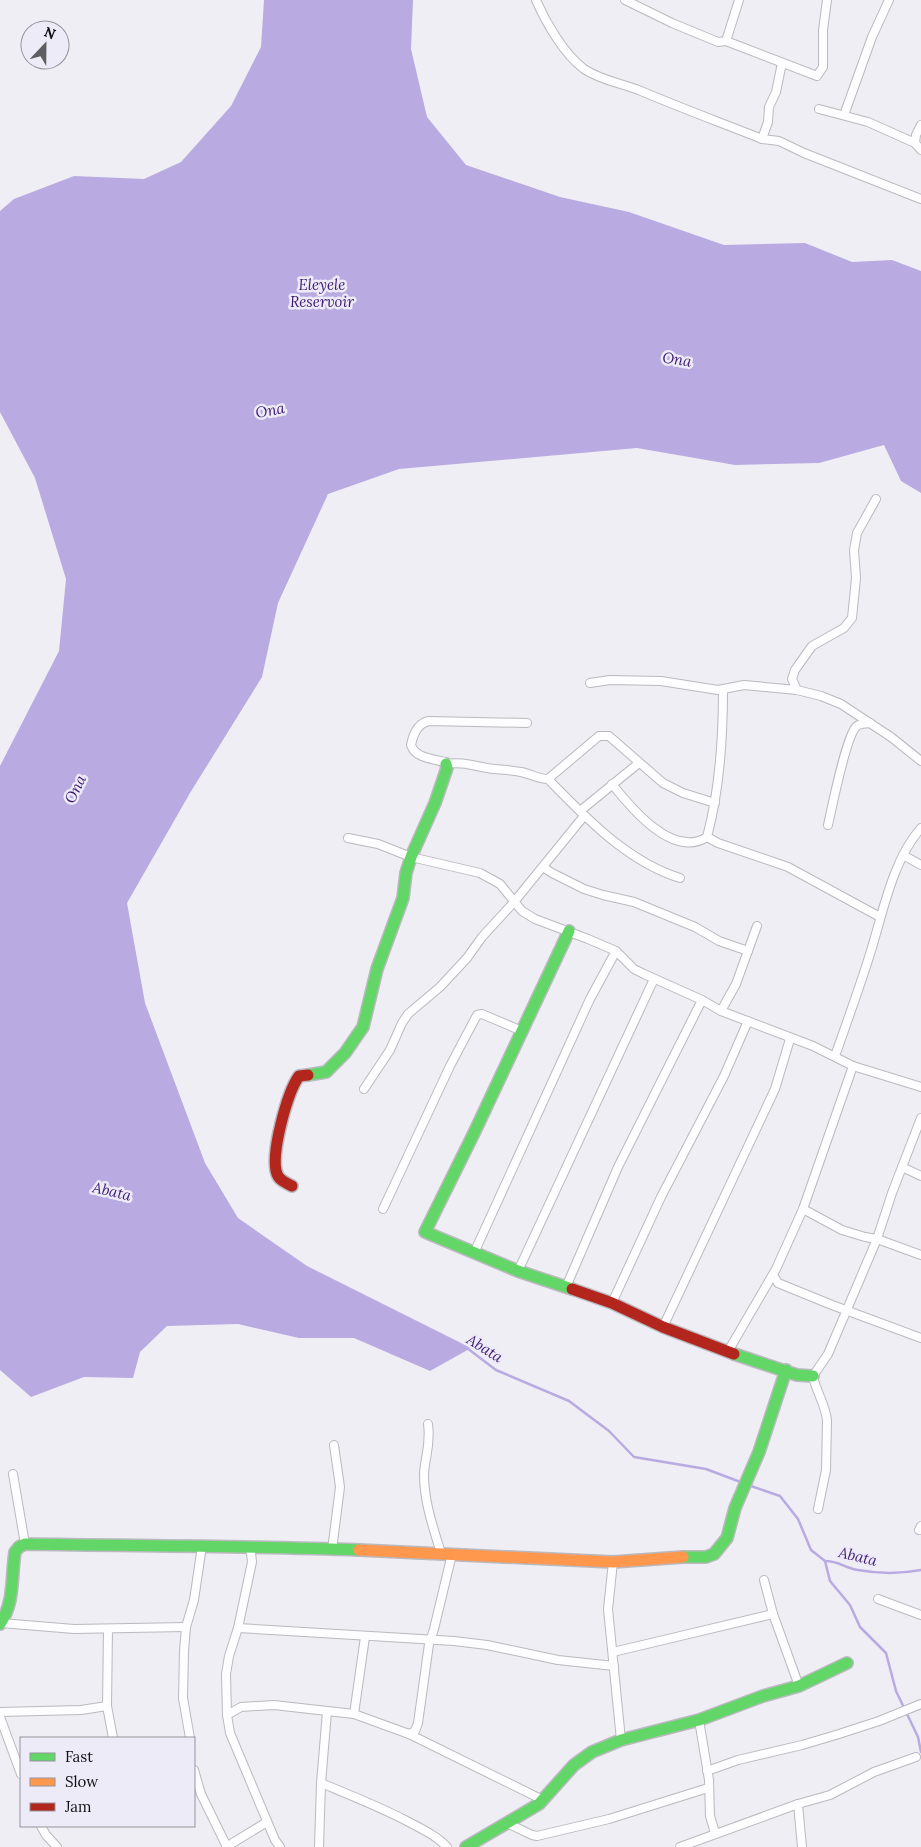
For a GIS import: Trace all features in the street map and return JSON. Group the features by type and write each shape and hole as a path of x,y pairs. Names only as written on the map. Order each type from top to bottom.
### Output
{"street":[{"path":"536,0 545,20 565,48 583,68 600,78 639,91 762,139 780,142 921,199"},
{"path":"625,0 718,42 726,41 759,52 817,76 823,67 822,30 827,0"},
{"path":"644,9 645,0"},
{"path":"726,41 739,0"},
{"path":"844,115 872,37 888,0"},
{"path":"762,139 768,122 769,107 776,92 782,63"},
{"path":"819,109 868,122 915,143 921,150"},
{"path":"915,143 916,135 921,125"},
{"path":"797,690 792,679 795,670 812,646 844,628 852,618 856,578 855,541 857,533 876,499"},
{"path":"590,683 610,680 661,681 723,690 733,686 744,685 797,690 834,700 891,737 921,761"},
{"path":"612,784 630,806 662,834 692,842 701,841 707,837 715,804 723,726 723,690"},
{"path":"527,723 429,721 423,722 418,727 411,742 414,752 418,755 445,762 446,764 465,763 494,769 508,769 548,779 582,814 652,868 680,878"},
{"path":"828,825 849,741 855,727 860,724 870,723"},
{"path":"548,779 599,736 608,736 663,784 715,804"},
{"path":"364,1089 390,1050 408,1014 452,975 467,958 482,937 543,867 582,814 612,784 639,763"},
{"path":"292,1186 282,1181 277,1175 274,1164 279,1134 292,1086 299,1076 320,1074 334,1065 352,1044 362,1027 377,969 403,898 406,873 411,857 435,803 447,768 446,764"},
{"path":"835,1056 859,990 880,917 903,855 921,828"},
{"path":"707,837 718,844 788,867 880,917"},
{"path":"348,838 378,844 411,857 480,874 500,884 522,911 535,919 616,951 634,969 654,979 702,1000 721,1011 835,1056 853,1066 921,1087"},
{"path":"903,855 921,865"},
{"path":"543,867 584,889 634,902 695,927 719,941 748,951"},
{"path":"721,1011 736,984 757,926"},
{"path":"568,931 426,1232 518,1271 612,1303 663,1327 731,1352 735,1356 786,1370 797,1375 813,1376"},
{"path":"474,1252 590,999 616,951"},
{"path":"518,1271 654,979"},
{"path":"566,1287 618,1167 702,1000"},
{"path":"383,1209 450,1066 477,1015 482,1014 522,1031"},
{"path":"612,1303 669,1180 724,1076 748,1021"},
{"path":"663,1327 774,1088 790,1039"},
{"path":"731,1352 730,1348 773,1275 803,1209 853,1066"},
{"path":"818,1509 826,1470 827,1415 817,1393 813,1376 826,1358 847,1311 877,1239 921,1118"},
{"path":"902,1167 921,1176"},
{"path":"803,1209 842,1230 877,1239 921,1255"},
{"path":"773,1275 778,1283 921,1338"},
{"path":"186,1627 108,1629 41,1627 1,1621 11,1601 14,1586 15,1552 25,1544 171,1547 248,1546 447,1553 509,1558 613,1562 706,1557 714,1554 727,1538 735,1508 763,1443 786,1370"},
{"path":"410,1734 415,1730 418,1723 430,1640 434,1628 447,1553 428,1512 424,1473 430,1440 428,1424"},
{"path":"332,1550 340,1488 334,1445"},
{"path":"13,1474 25,1544"},
{"path":"190,1737 182,1688 186,1627 194,1600 202,1546"},
{"path":"248,1546 252,1562 238,1628 228,1656 226,1674 227,1715 230,1733 267,1822 280,1847"},
{"path":"613,1562 608,1609 621,1740"},
{"path":"764,1580 773,1614 799,1686"},
{"path":"878,1599 921,1615"},
{"path":"613,1652 773,1614"},
{"path":"238,1628 487,1645 558,1660 614,1666"},
{"path":"108,1629 107,1706 113,1737"},
{"path":"354,1714 365,1637"},
{"path":"466,1847 539,1804 582,1758 621,1740 699,1720 763,1696 799,1686 847,1663"},
{"path":"707,1771 738,1760 839,1734 879,1721 921,1704"},
{"path":"227,1715 240,1707 251,1705 274,1705 354,1714 410,1734 543,1800"},
{"path":"0,1712 81,1710 107,1706"},
{"path":"316,1846 327,1712"},
{"path":"0,1717 20,1771"},
{"path":"699,1720 707,1771 710,1816 715,1833"},
{"path":"680,1847 798,1804 830,1795 874,1772 916,1757"},
{"path":"195,1773 201,1794 227,1847 267,1822"},
{"path":"321,1783 374,1804 436,1837 447,1847"},
{"path":"507,1823 537,1836 609,1819 708,1788"},
{"path":"798,1804 802,1847"},
{"path":"42,1827 57,1847"}],"water":[{"name":"Eleyele Reservoir","path":"264,0 413,0 411,49 427,117 466,165 560,197 629,212 724,245 805,243 852,262 892,260 921,271 921,493 901,481 884,445 819,463 735,465 637,448 399,469 328,494 278,603 262,677 190,793 127,903 145,1003 205,1163 238,1218 307,1266 471,1348 430,1371 354,1338 299,1338 238,1324 167,1326 140,1352 133,1378 84,1377 31,1397 0,1370 0,766 59,651 66,579 35,478 0,412 0,211 14,199 74,176 144,179 181,162 231,106 261,47"}],"waterway":[{"name":"Abata","path":"467,1348 496,1370 569,1401 609,1431 634,1457 706,1469 743,1483"},
{"name":"Abata","path":"748,1485 780,1496 798,1519 811,1550 825,1561 834,1562 853,1569 874,1572 898,1573 921,1570"},
{"path":"825,1561 830,1581 850,1605 860,1627 886,1653 896,1691 918,1737 921,1752"}],"traffic: fast":[{"path":"308,1075 326,1072 345,1053 363,1027 377,969 403,898 406,873 411,857 435,803 447,768 446,764"},
{"path":"569,931 475,1131 425,1232 518,1271 572,1289"},
{"path":"734,1354 797,1375 813,1376"},
{"path":"683,1557 706,1557 714,1554 727,1538 735,1508 759,1452 786,1370"},
{"path":"0,1624 5,1616 12,1589 15,1552 25,1544 359,1550"},
{"path":"466,1847 539,1804 574,1765 592,1752 621,1740 699,1720 763,1696 799,1686 847,1663"}],"traffic: slow":[{"path":"359,1550 613,1562 683,1557"}],"traffic: jam":[{"path":"292,1186 281,1180 277,1174 275,1165 278,1139 285,1109 294,1084 299,1076 308,1075"},
{"path":"572,1289 612,1303 663,1327 734,1354"}],"water label":[{"name":"Ona","path":"677,359"},
{"name":"Ona","path":"270,410"},
{"name":"Ona","path":"75,789"}]}
